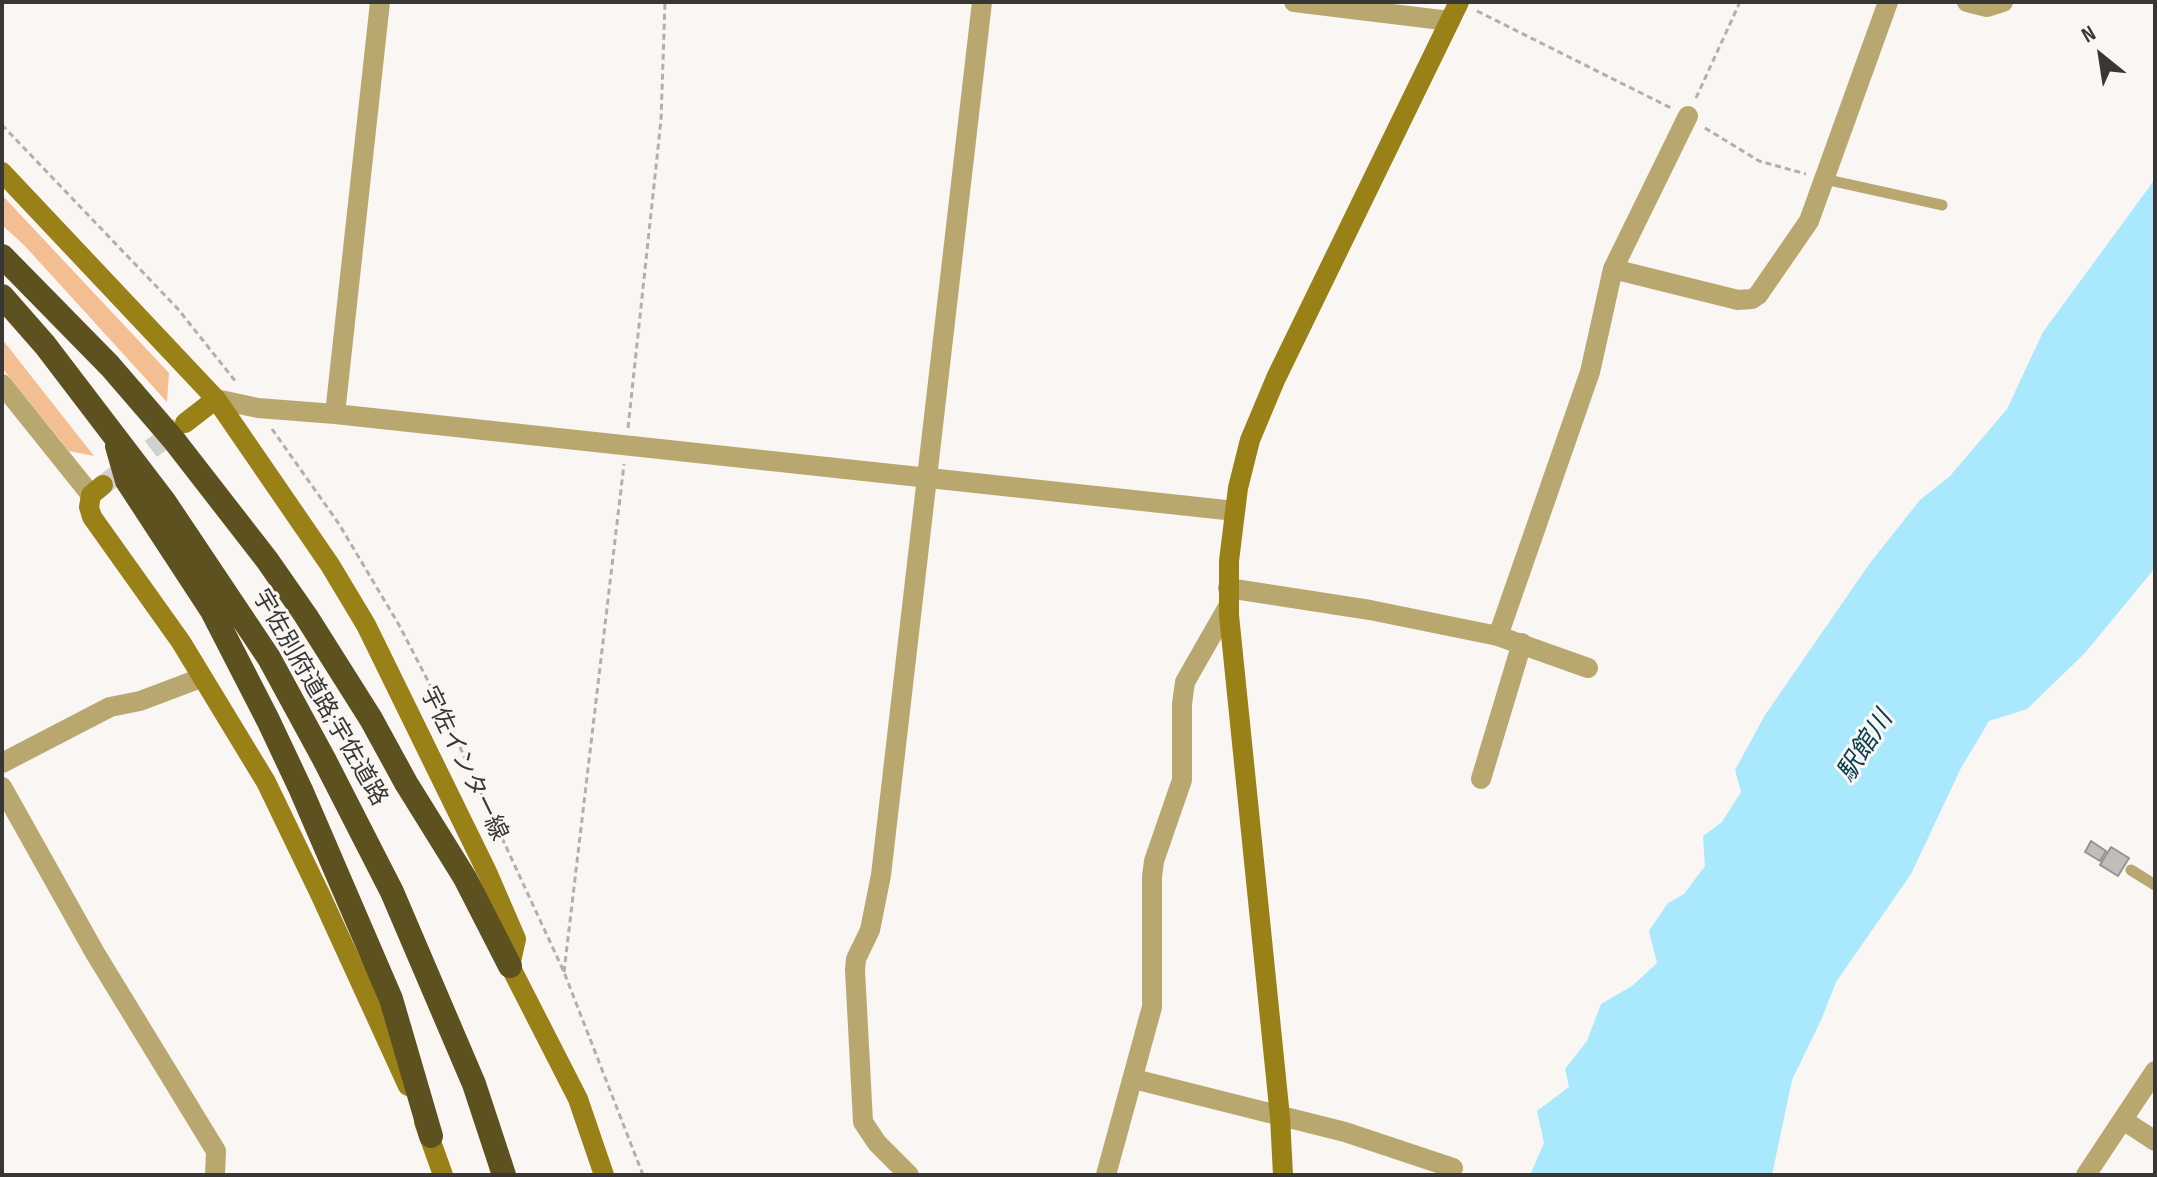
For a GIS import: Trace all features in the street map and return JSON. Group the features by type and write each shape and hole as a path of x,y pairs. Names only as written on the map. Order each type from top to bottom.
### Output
{"highway":[{"path":"2,256 110,366 224,502 267,560 363,705 406,783 465,878 510,966"},
{"name":"宇佐別府道路;宇佐道路","path":"2,296 45,345 164,501 269,658 392,892 474,1084 504,1175"},
{"path":"113,432 127,481 212,611 301,790 391,999 431,1136"}],"main road":[{"path":"1283,1175 1229,596 1235,511 1244,463 1266,400 1459,2"},
{"name":"宇佐インター線","path":"2,172 216,399 307,529 366,625 487,872 516,939 510,966 578,1099 604,1175"},
{"path":"185,423 216,399"},
{"path":"97,490 89,507 92,517 181,642 266,782 431,1136 443,1175"}],"street":[{"path":"335,414 380,2"},
{"path":"909,1175 877,1143 863,1122 855,970 856,959 870,930 880,884 982,2"},
{"path":"1294,2 1450,21"},
{"path":"1613,269 1738,300 1752,299 1805,228 1888,2"},
{"path":"1967,2 1987,7 2003,2"},
{"path":"1498,636 1590,372 1613,269 1688,116"},
{"path":"2,384 97,490"},
{"path":"216,399 258,408 626,444 1235,511"},
{"path":"1106,1175 1152,1007 1151,893 1154,861 1183,770 1183,692 1191,668 1229,596 1370,610 1498,636 1588,668"},
{"path":"1481,779 1522,643"},
{"path":"2,763 110,707 140,701 201,678"},
{"path":"2,787 95,953 210,1140 216,1151 215,1175"},
{"path":"2086,1175 2155,1071"},
{"path":"1134,1079 1383,1143 1453,1168"},
{"path":"2123,1120 2155,1141"}],"lane":[{"path":"1824,179 1942,205"},
{"path":"2131,870 2155,885"}],"path":[{"path":"564,972 661,120 665,2"},
{"path":"1459,2 1688,116 1759,161 1824,179"},
{"path":"1688,116 1740,2"}],"shaded area":[{"path":"2,195 169,373 167,402 24,245 2,225"},
{"path":"2,339 94,456 69,451 2,368"}],"water":[{"name":"駅館川","path":"2155,179 2155,568 2085,653 2027,709 1989,721 1961,768 1911,874 1836,982 1792,1080 1772,1175 1530,1175 1544,1143 1537,1111 1569,1087 1565,1069 1587,1041 1601,1004 1632,986 1657,963 1649,931 1668,903 1684,894 1705,866 1703,836 1722,822 1741,792 1735,770 1765,715 1870,563 1920,500 1950,476 2007,409 2043,332"}],"building":[{"path":"2091,841 2106,851 2100,861 2085,852"},
{"path":"2111,847 2129,858 2118,876 2100,865"}],"tunnel":[{"path":"103,485 180,427"}]}
